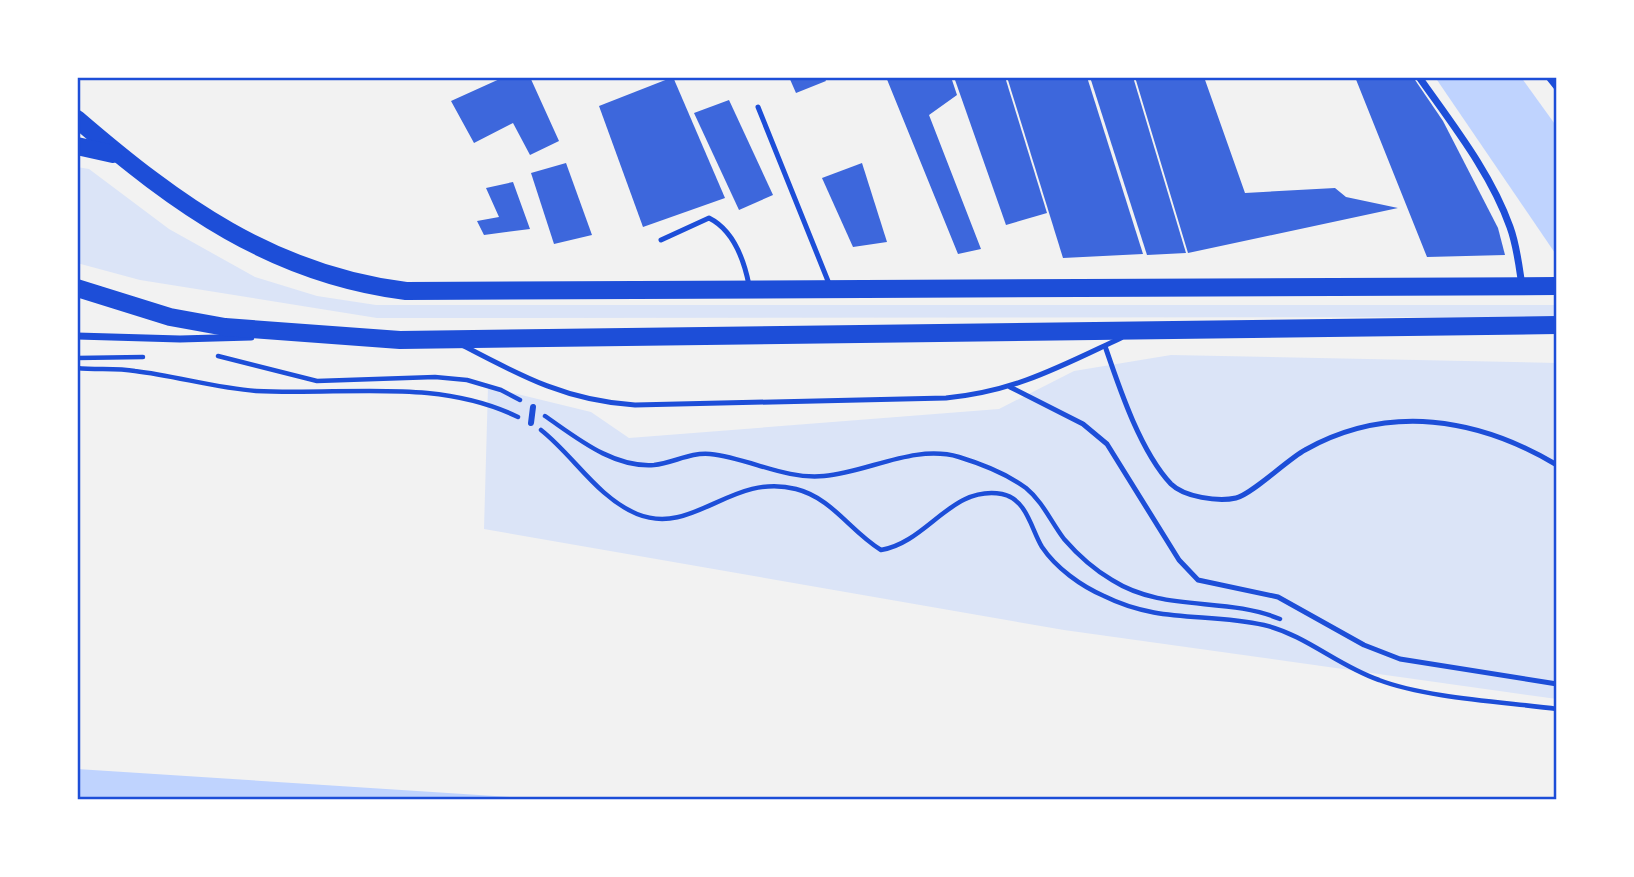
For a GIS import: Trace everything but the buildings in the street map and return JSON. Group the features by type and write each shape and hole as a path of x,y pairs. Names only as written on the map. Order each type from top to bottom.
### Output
{"main road":[{"path":"77,119 171,196 220,228 303,267 364,286 406,291 1553,286"},
{"path":"77,146 119,156"},
{"path":"77,288 170,317 306,335 400,340 1557,325"}],"street":[{"path":"1419,77 1485,176 1502,208 1516,248 1522,286"},
{"path":"1549,77 1557,87"},
{"path":"77,336 180,339 306,335"},
{"path":"531,423 533,407"}],"lane":[{"path":"758,107 832,290"},
{"path":"661,240 709,218 720,224 744,260 751,290"},
{"path":"447,338 537,384 602,403 635,405 946,398 985,394 1030,381 1139,329"},
{"path":"1105,346 1115,380 1153,458 1172,486 1204,498 1238,498 1306,450 1340,435 1392,421 1452,422 1493,434 1557,465"},
{"path":"1010,387 1083,424 1107,444 1179,560 1198,580 1278,597 1364,645 1400,659 1557,684"}],"path":[{"path":"206,355 235,358 317,381 435,377 467,380 501,390 533,407 602,452 627,464 655,465 707,453 793,474 823,476 930,453 957,456 1004,474 1027,489 1064,539 1111,580 1143,596 1174,603 1236,607 1284,620"},
{"path":"77,358 155,356"},
{"path":"77,368 132,370 252,391 390,390 484,401 531,423 555,441 610,498 638,514 663,519 691,515 730,493 763,485 795,488 824,499 864,539 881,550 899,547 918,536 965,497 1004,494 1020,504 1042,547 1062,568 1092,591 1126,607 1166,617 1234,620 1266,626 1301,638 1341,665 1381,681 1557,709"}],"shaded area":[{"path":"77,167 89,169 169,229 255,277 317,296 376,305 1557,305 1557,317 377,318 140,280 77,263"},
{"path":"1171,355 1557,363 1557,699 1064,630 484,529 488,387 591,412 629,438 999,409 1074,371"}],"water":[{"path":"1435,77 1521,77 1557,127 1557,256"},
{"path":"77,769 555,800 77,800"}]}
